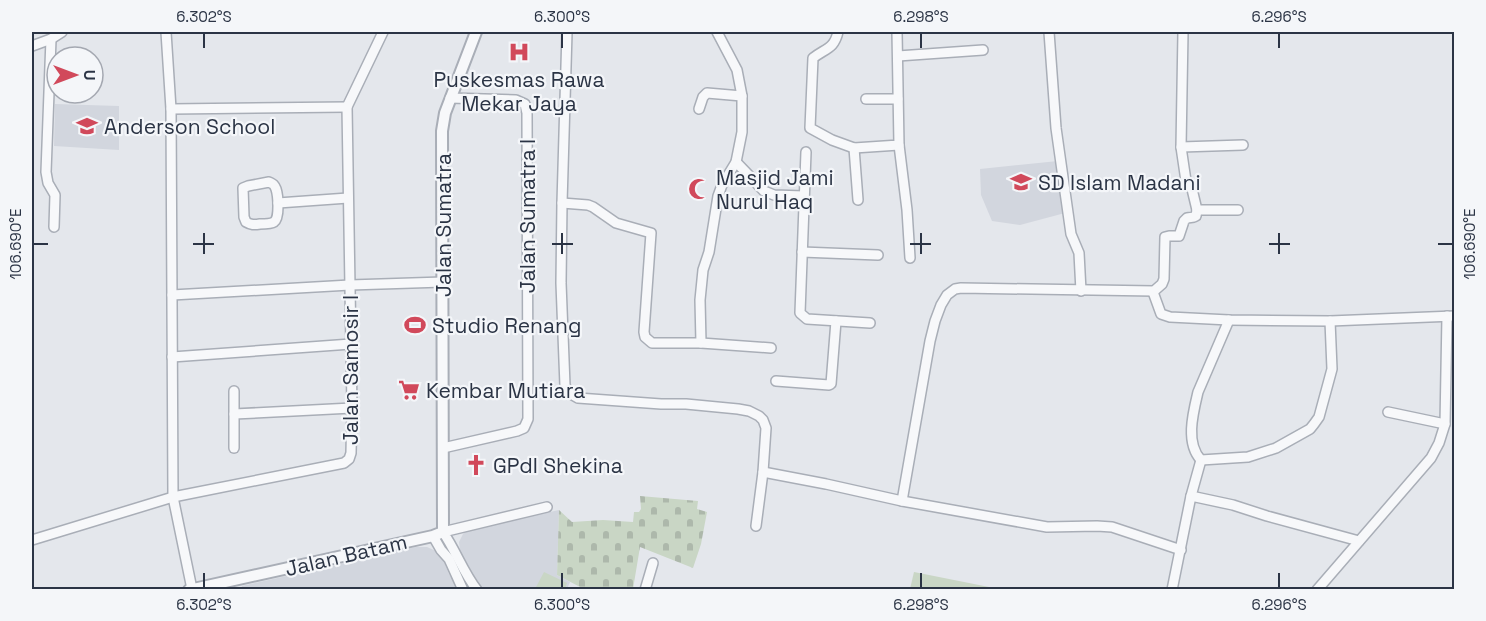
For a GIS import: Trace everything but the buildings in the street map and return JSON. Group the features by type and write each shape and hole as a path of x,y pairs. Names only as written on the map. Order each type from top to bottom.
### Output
{"street":[{"path":"32,46 62,32"},
{"path":"166,32 171,109 173,497 191,589"},
{"name":"Jalan Samosir I","path":"32,540 173,497 344,463 349,459 352,408 347,107 383,32"},
{"name":"Jalan Sumatra","path":"438,534 443,448 442,131 444,113 476,32"},
{"path":"567,32 561,283 566,386 571,394 578,398 686,404 749,411 763,420 766,428 756,526"},
{"path":"701,343 700,300 703,270 709,252 718,196 736,162 742,132 742,96 737,70 717,32"},
{"path":"838,32 832,46 813,58 810,128 832,140 854,148 899,145"},
{"path":"897,32 899,145 910,258"},
{"path":"1049,32 1056,128 1070,227 1079,253 1081,291"},
{"path":"902,501 930,341 946,295 961,288 1153,292 1159,289 1164,279 1165,237 1179,236 1184,221 1187,218 1194,218 1197,210 1192,189 1186,181 1182,147 1184,32"},
{"path":"51,39 46,172 48,183 55,195 54,227"},
{"path":"898,56 983,50"},
{"path":"699,109 707,93 742,96"},
{"name":"Jalan Sumatra I","path":"443,448 517,431 524,428 528,419 525,104 516,100 450,98"},
{"path":"866,99 898,99"},
{"path":"171,109 347,107"},
{"path":"1182,147 1243,145"},
{"path":"854,148 858,200"},
{"path":"806,152 800,313 807,319 870,323"},
{"path":"736,162 759,187 769,194 804,196"},
{"path":"269,182 276,189 278,204 275,221 251,225 244,218 243,188 269,182"},
{"path":"278,204 348,198"},
{"path":"562,203 588,205 616,223 651,233 645,337 651,343 701,343 771,348"},
{"path":"1197,210 1239,210"},
{"path":"802,252 878,255"},
{"path":"172,295 443,282"},
{"path":"1153,292 1159,309 1165,316 1229,320 1330,321 1451,316 1446,424 1439,442 1431,458 1317,590"},
{"path":"1201,460 1192,444 1195,405 1229,320"},
{"path":"776,381 831,384 837,321"},
{"path":"1201,460 1248,457 1276,448 1310,429 1319,417 1332,369 1330,321"},
{"path":"172,357 351,344"},
{"path":"234,391 234,448"},
{"path":"234,414 352,408"},
{"path":"1388,412 1446,424"},
{"path":"1172,590 1191,496 1201,460"},
{"path":"763,472 902,501 1047,527 1112,527 1181,550"},
{"path":"1191,496 1233,505 1359,541"},
{"path":"438,534 547,507"},
{"path":"438,534 441,550 449,560 463,590"},
{"path":"438,534 454,549 466,576 477,590"},
{"name":"Jalan Batam","path":"191,589 219,586 438,534"},
{"path":"645,590 653,563"}],"shaded area":[{"name":"Anderson School","path":"55,105 119,106 119,150 54,146"},
{"name":"SD Islam Madani","path":"1058,161 1065,213 1020,225 992,221 981,195 980,169"},
{"path":"559,510 557,575 570,582 567,589 480,589 467,568 460,550 459,542 463,534 468,530"},
{"path":"416,547 427,547 442,557 458,589 241,590 242,586"}],"green space":[{"path":"640,496 698,501 697,509 707,512 701,544 693,568 640,547 633,589 584,589 557,575 559,510 572,522 603,520 633,522 634,512 639,512 641,509"},
{"path":"544,572 567,583 565,589 535,589"},
{"path":"914,572 994,588 994,589 910,589"}],"place":[{"name":"Puskesmas Rawa Mekar Jaya","path":"519,52"},
{"name":"Anderson School","path":"87,126"},
{"name":"SD Islam Madani","path":"1021,182"},
{"name":"Masjid Jami Nurul Haq","path":"699,189"},
{"name":"Studio Renang","path":"415,325"},
{"name":"Kembar Mutiara","path":"409,390"},
{"name":"GPdI Shekina","path":"476,465"}]}
